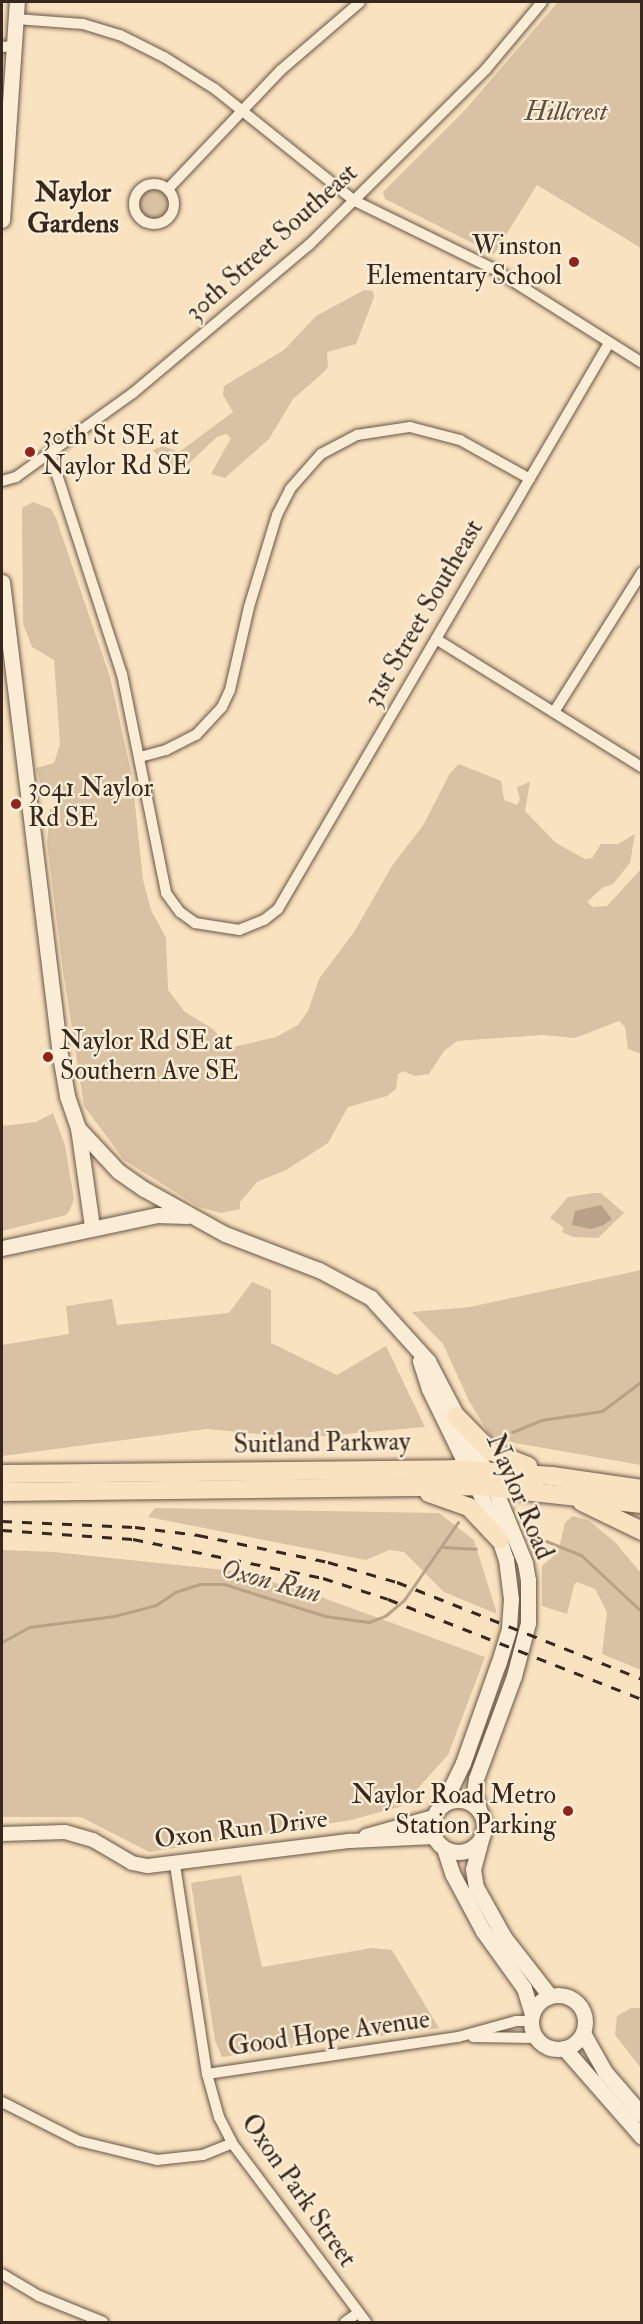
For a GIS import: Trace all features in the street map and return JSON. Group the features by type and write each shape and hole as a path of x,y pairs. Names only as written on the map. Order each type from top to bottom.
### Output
{"highway":[{"path":"456,1416 496,1454 573,1478"},
{"name":"Suitland Parkway","path":"2,1474 573,1478 642,1489"},
{"name":"Suitland Parkway","path":"2,1492 392,1487 482,1478 555,1492 642,1504"},
{"path":"392,1487 463,1503 482,1518 500,1540"},
{"path":"555,1492 608,1512 642,1531"}],"main road":[{"path":"2,220 8,46 17,2"},
{"path":"2,582 59,1049 67,1096 78,1128 92,1226"},
{"name":"Naylor Road","path":"78,1128 118,1171 192,1217 225,1234 319,1270 358,1290 394,1320 417,1352 428,1361 456,1416 482,1478 510,1584 509,1629 467,1754 443,1804"},
{"path":"2,1248 92,1226 157,1215 192,1217"},
{"name":"Naylor Road","path":"417,1352 429,1389 482,1478 525,1563 528,1614 514,1676 476,1779 474,1791 478,1810"},
{"path":"532,2018 550,1996 566,1995 580,2005 586,2022 583,2033 564,2048 549,2047 537,2038 524,1988 483,1931 453,1875 439,1842 433,1817 443,1804 466,1801 478,1810 483,1832 473,1869 476,1887 504,1937 550,1996"},
{"path":"439,1842 468,1850 483,1832"},
{"path":"583,2033 605,2072 642,2115"},
{"path":"564,2048 642,2137"}],"street":[{"path":"168,189 287,64 360,2"},
{"name":"30th Street Southeast","path":"2,481 16,477 50,453 231,313 355,201 496,59 542,2"},
{"path":"15,19 83,24 120,35 164,57 242,110 355,201 492,268 642,363"},
{"name":"31st Street Southeast","path":"140,757 162,881 180,912 206,927 230,930 256,924 278,909 609,343"},
{"path":"50,453 120,668 140,757 171,748 196,735 222,707 230,690 249,607 277,515 290,489 321,454 357,435 410,427 460,440 530,479"},
{"path":"554,712 642,572"},
{"path":"436,639 642,767"},
{"name":"Oxon Run Drive","path":"2,1834 65,1832 93,1840 134,1864 176,1865 350,1841 433,1817"},
{"name":"Oxon Run Drive","path":"350,1841 439,1842"},
{"name":"Oxon Park Street","path":"176,1865 207,2074 232,2143 366,2322"},
{"name":"Good Hope Avenue","path":"207,2074 458,2037 516,2020 532,2018"},
{"name":"Good Hope Avenue","path":"458,2037 537,2038"},
{"path":"2,2102 79,2141 147,2158 183,2159 232,2143"},
{"path":"2,2274 39,2296 103,2322"},
{"path":"345,2322 358,2313"}],"green space":[{"name":"Hillcrest","path":"558,2 641,2 641,248 537,185 494,254 385,199 383,192 465,110"},
{"path":"154,189 165,193 169,204 165,215 154,219 143,215 139,204 143,193"},
{"path":"364,290 373,291 374,297 356,344 327,352 328,367 324,372 293,399 269,439 225,478 211,474 231,438 226,434 217,437 180,472 171,470 153,450 163,446 179,452 233,412 223,395 224,386 284,350 316,316"},
{"path":"33,502 51,509 56,518 110,677 132,776 143,880 151,910 166,938 168,990 185,1012 213,1029 229,1048 276,1037 298,1025 308,1011 319,979 354,932 392,866 424,824 450,773 459,764 501,781 504,800 517,805 520,800 517,787 530,782 525,811 556,843 585,859 592,858 601,844 618,844 635,834 630,863 613,884 602,888 587,902 593,907 607,906 641,869 641,1054 628,1049 625,1027 619,1021 575,1038 542,1035 457,1041 444,1051 429,1074 415,1076 403,1071 398,1074 396,1089 387,1096 348,1107 328,1143 286,1170 257,1182 240,1202 240,1209 221,1213 199,1207 124,1160 84,1106 63,971 47,843 50,809 57,802 40,783 36,768 54,763 60,744 54,660 32,647 23,624 22,508"},
{"path":"53,1113 65,1145 74,1199 70,1210 66,1215 2,1231 2,1126 36,1122"},
{"path":"601,1193 624,1213 598,1238 573,1237 562,1232 564,1228 550,1218 568,1197"},
{"path":"641,1270 641,1465 492,1439 469,1401 443,1344 412,1312 470,1307"},
{"path":"252,1282 271,1290 271,1343 337,1375 386,1346 425,1427 302,1438 207,1429 2,1456 2,1345 69,1334 66,1306 112,1299 117,1325 229,1313"},
{"path":"155,1508 439,1513 474,1540 497,1614 444,1592 404,1552 389,1550 366,1560 148,1517"},
{"path":"572,1516 588,1520 614,1541 641,1573 641,1670 602,1654 607,1612 595,1589 577,1582 574,1585 567,1614 542,1606 542,1566 558,1552 565,1523"},
{"path":"2,1550 54,1552 234,1571 310,1593 485,1657 448,1755 402,1806 351,1820 149,1852 81,1817 2,1817"},
{"path":"241,1875 262,1967 372,1948 392,1950 439,2028 222,2057 215,2041 191,1883"},
{"path":"631,2008 641,2008 641,2068 615,2035 617,2016"}],"shaded area":[{"path":"601,1205 612,1219 604,1225 591,1229 572,1225 575,1211"}],"waterway":[{"name":"Oxon Run","path":"512,1432 541,1420 602,1411 642,1381"},
{"name":"Oxon Run","path":"2,1642 29,1627 114,1616 156,1605 175,1592 200,1584 224,1584 325,1616 369,1622 385,1616 404,1600 458,1522"},
{"path":"546,1541 581,1555 642,1612"},
{"path":"442,1547 476,1549"}],"railway":[{"path":"2,1521 135,1527 198,1535 328,1562 397,1582 642,1679"},
{"path":"2,1530 133,1539 323,1578 388,1599 642,1699"}],"place":[{"name":"Winston Elementary School","path":"574,262"},
{"name":"30th St SE at Naylor Rd SE","path":"30,452"},
{"name":"3041 Naylor Rd SE","path":"16,804"},
{"name":"Naylor Rd SE at Southern Ave SE","path":"48,1057"},
{"name":"Naylor Road Metro Station Parking","path":"568,1811"}],"district":[{"name":"Naylor Gardens","path":"73,208"}]}
